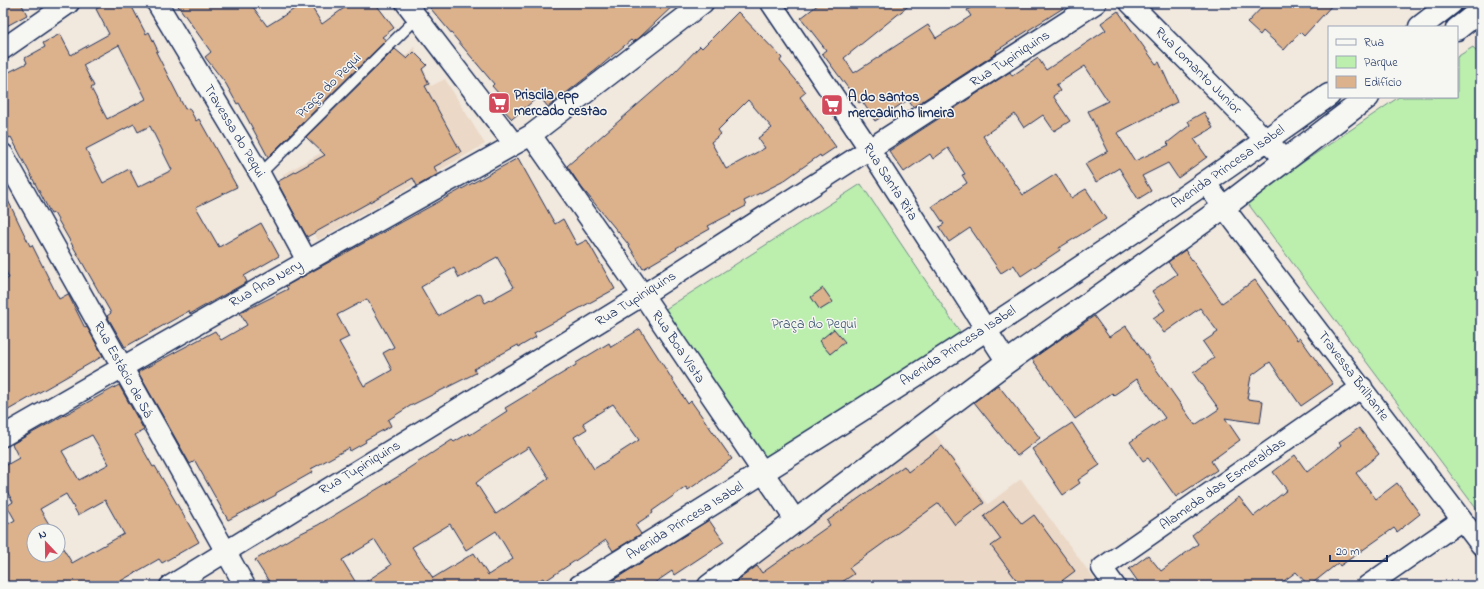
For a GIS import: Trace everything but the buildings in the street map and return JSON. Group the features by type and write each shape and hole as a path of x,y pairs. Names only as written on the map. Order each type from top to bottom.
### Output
{"main road":[{"path":"1421,26 1451,3"},
{"path":"1458,28 1481,10"},
{"name":"Avenida Princesa Isabel","path":"580,586 762,473 1114,245 1206,184 1328,96"},
{"name":"Avenida Princesa Isabel","path":"709,586 1007,362 1224,207 1367,98"},
{"path":"1114,245 1134,272"}],"street":[{"path":"3,49 69,3"},
{"name":"Travessa do Pequi","path":"157,3 260,174 307,261"},
{"name":"Rua Ana Nery","path":"3,436 522,139 703,3"},
{"name":"Rua Santa Rita","path":"771,3 870,150 1007,362"},
{"name":"Rua Tupiniquins","path":"170,586 643,295 1096,3"},
{"name":"Rua Lomanto Junior","path":"1130,3 1286,160"},
{"name":"Rua Boa Vista","path":"412,10 522,139 643,295 762,473 796,521"},
{"name":"Rua Estácio de Sá","path":"3,154 121,368 245,586"},
{"name":"Travessa Brilhante","path":"1206,184 1481,545"},
{"name":"Alameda das Esmeraldas","path":"1115,586 1102,568 1362,387"},
{"path":"1367,586 1462,520"}],"lane":[{"name":"Praça do Pequi","path":"260,174 412,10"}],"shaded area":[{"path":"414,47 431,86 445,79 485,144 318,240 282,175 342,141 333,128"},
{"path":"931,429 988,504 1021,479 1099,586 722,586"}],"green space":[{"path":"1473,47 1481,58 1481,515 1246,201 1398,98 1458,98 1458,56"},
{"name":"Praça do Pequi","path":"861,184 964,338 764,466 664,310"}],"place":[{"name":"Priscila epp mercado cestao","path":"499,103"},
{"name":"A do santos mercadinho limeira","path":"832,105"}]}
